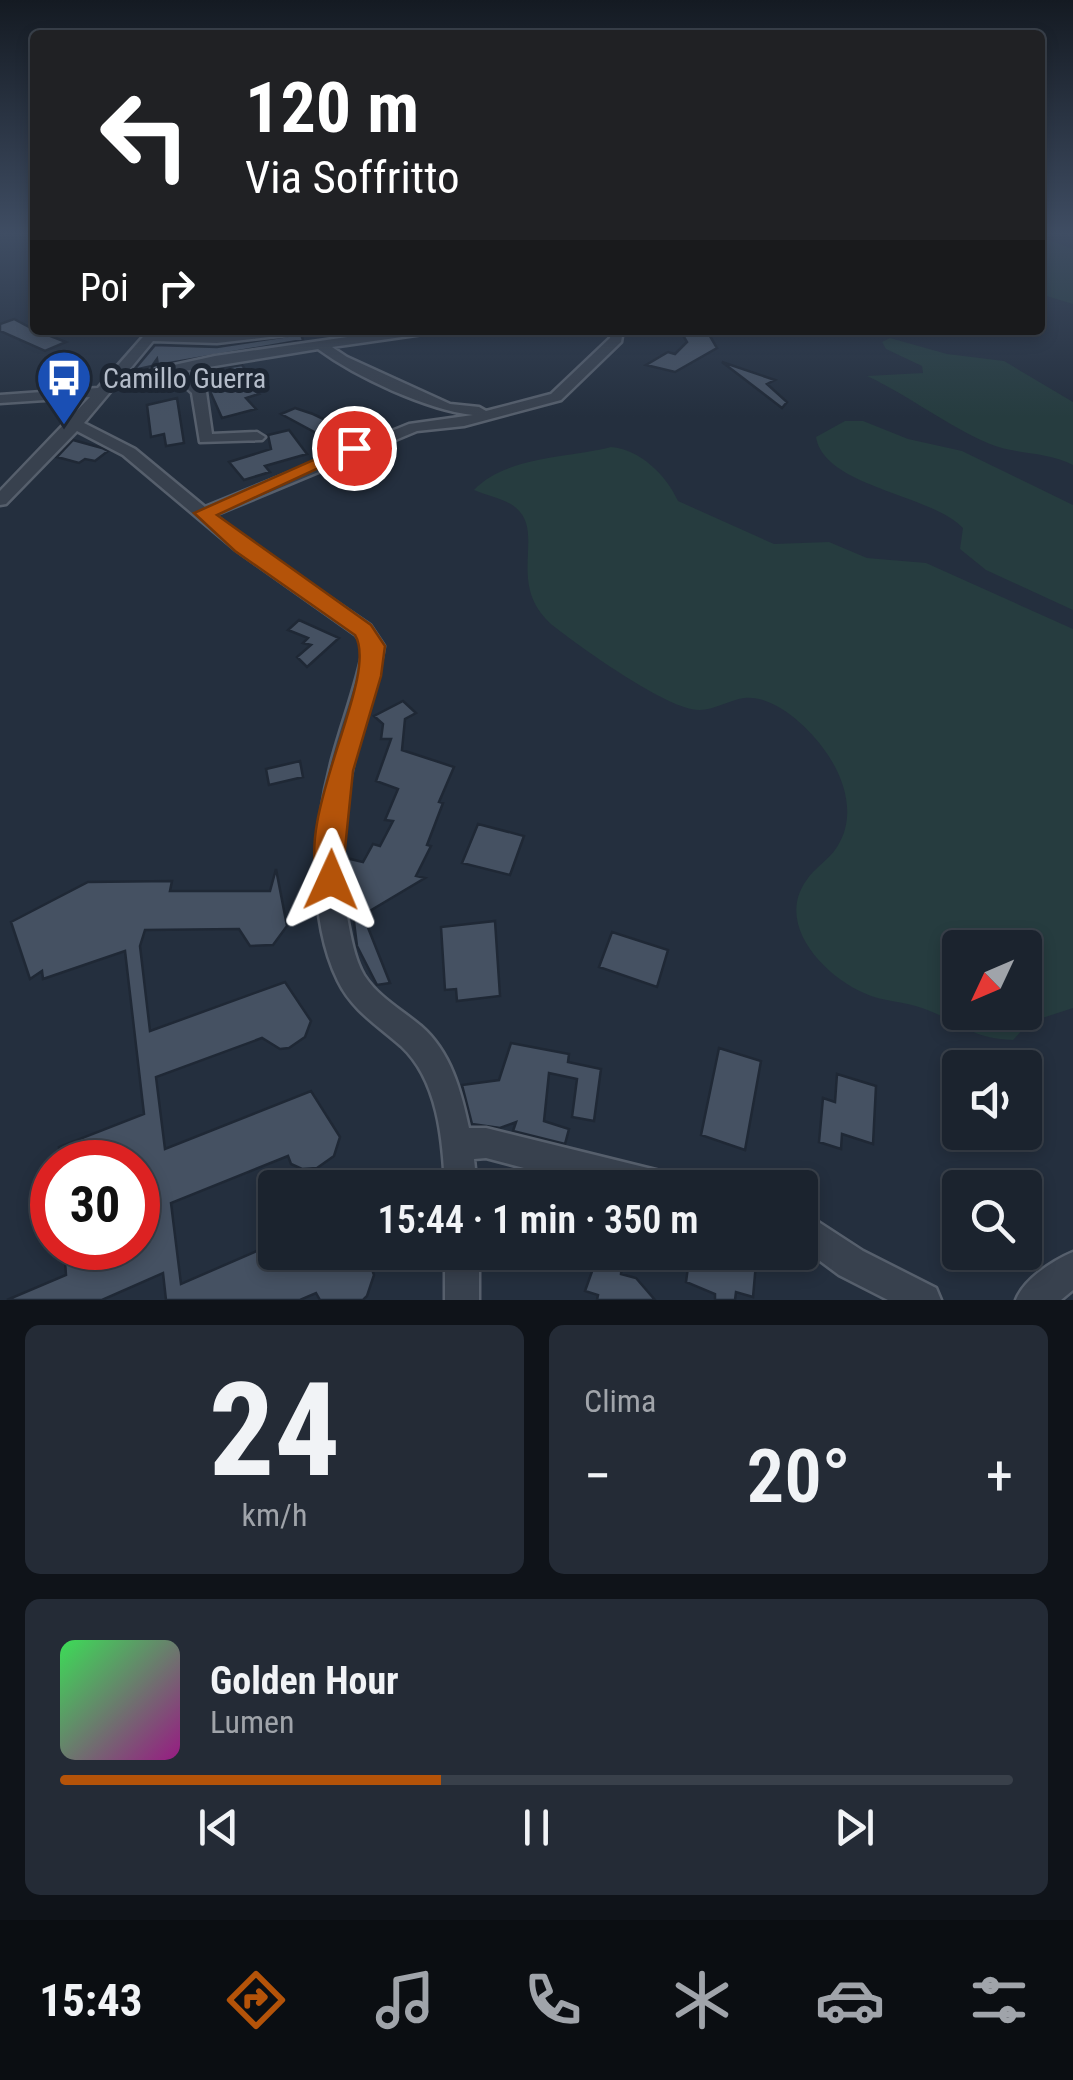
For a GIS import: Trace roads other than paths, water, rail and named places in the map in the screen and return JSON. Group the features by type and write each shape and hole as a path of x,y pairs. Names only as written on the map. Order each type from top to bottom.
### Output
{"street":[{"path":"0,500 75,424 150,335"},
{"path":"171,335 217,340 256,335"},
{"path":"0,399 107,388 176,370 389,335"},
{"path":"204,513 414,427 509,412 556,397 616,335"},
{"path":"322,345 342,360 447,408 509,412"},
{"path":"176,370 198,392 205,439 257,437"},
{"path":"75,424 129,452 242,546 363,630 374,646 370,676 340,771 330,850 342,955 362,1000 427,1052 461,1144 461,1170"},
{"path":"461,1144 486,1143 593,1170"},
{"path":"818,1239 851,1264 924,1300"},
{"path":"1033,1300 1073,1269"},
{"path":"462,1270 462,1300"}],"place":[{"name":"Camillo Guerra","path":"64,427"}]}
